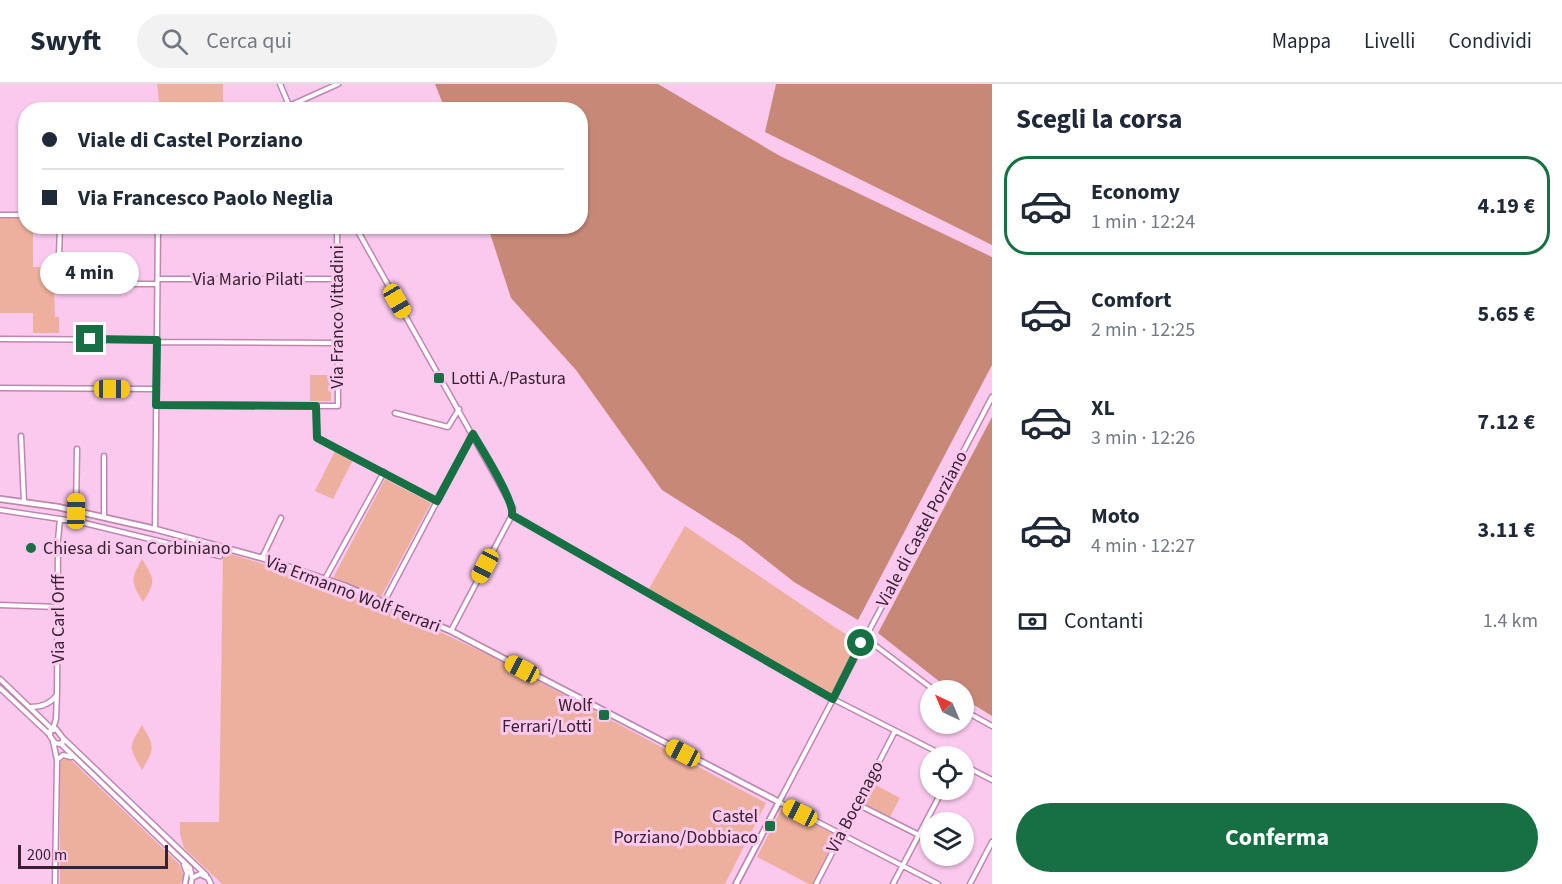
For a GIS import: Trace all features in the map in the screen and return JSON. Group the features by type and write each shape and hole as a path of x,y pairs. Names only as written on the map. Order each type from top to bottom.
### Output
{"street":[{"path":"280,84 288,102"},
{"path":"302,102 338,84"},
{"path":"0,215 18,215"},
{"name":"Via Mario Pilati","path":"60,234 58,284 338,279"},
{"path":"155,528 158,234"},
{"name":"Via Franco Vittadini","path":"156,405 338,406 337,234"},
{"path":"359,234 513,508 512,515 450,631"},
{"path":"0,339 337,343"},
{"path":"0,388 156,389"},
{"name":"Viale di Castel Porziano","path":"736,884 992,397"},
{"path":"316,406 317,438 437,501"},
{"path":"395,413 448,427 459,409"},
{"path":"384,602 473,434"},
{"path":"21,436 24,502"},
{"path":"76,511 77,449"},
{"path":"104,456 104,517"},
{"path":"325,579 384,472"},
{"name":"Via Ermanno Wolf Ferrari","path":"0,499 76,511 155,528 262,558 325,579 450,631 779,802"},
{"path":"0,510 60,519 220,556"},
{"path":"512,515 833,699 925,746"},
{"path":"262,558 281,518"},
{"name":"Via Carl Orff","path":"49,734 55,729 56,719 60,519"},
{"path":"0,605 58,607"},
{"path":"864,638 921,680"},
{"path":"0,678 206,875 211,883"},
{"path":"0,688 49,734 53,741 57,760 55,884"},
{"path":"30,707 49,703 57,692"},
{"path":"974,716 992,726"},
{"name":"Via Bocenago","path":"816,884 895,731"},
{"path":"56,753 64,739"},
{"path":"53,741 60,744 190,868 193,873 190,882"},
{"path":"57,760 63,755 73,757"},
{"path":"974,771 992,780"},
{"path":"893,884 937,800"},
{"path":"779,802 938,884"},
{"path":"857,804 919,835"},
{"path":"970,884 992,842"},
{"path":"180,859 190,882"},
{"path":"190,882 197,874 206,875"}],"shaded area":[{"path":"157,84 223,84 223,102 159,102"},
{"path":"435,84 658,84 780,156 992,257 992,365 858,620 794,582 741,540 662,490 576,370 511,298 490,234 588,234 588,102 442,102"},
{"path":"776,84 992,84 992,245 765,132"},
{"path":"0,218 18,218 18,234 33,234 33,267 53,267 55,317 59,317 59,333 33,333 33,313 0,313"},
{"path":"310,375 331,375 331,401 310,401"},
{"path":"992,417 992,716 974,705 974,680 937,680 878,633"},
{"path":"335,451 353,460 333,499 315,491"},
{"path":"385,479 431,503 381,597 333,578"},
{"path":"685,526 860,644 833,699 647,592"},
{"path":"223,552 326,585 392,611 491,656 766,803 725,884 222,884 184,848 180,834 180,822 219,822"},
{"path":"142,559 152,581 143,602 133,581"},
{"path":"142,725 152,748 142,770 133,752 132,743"},
{"path":"65,759 70,759 179,864 184,876 180,884 60,884 60,765"},
{"path":"872,783 900,798 890,817 862,803"},
{"path":"782,808 837,836 813,884 757,857"}],"place":[{"name":"Lotti A./Pastura","path":"439,378"},
{"name":"Chiesa di San Corbiniano","path":"31,548"},
{"name":"Wolf Ferrari/Lotti","path":"604,715"},
{"name":"Castel Porziano/Dobbiaco","path":"770,826"}],"route":[{"path":"90,339 157,340 156,405 316,406 317,438 437,501 473,434 506,492 513,508 512,515 833,699 861,643"}]}
